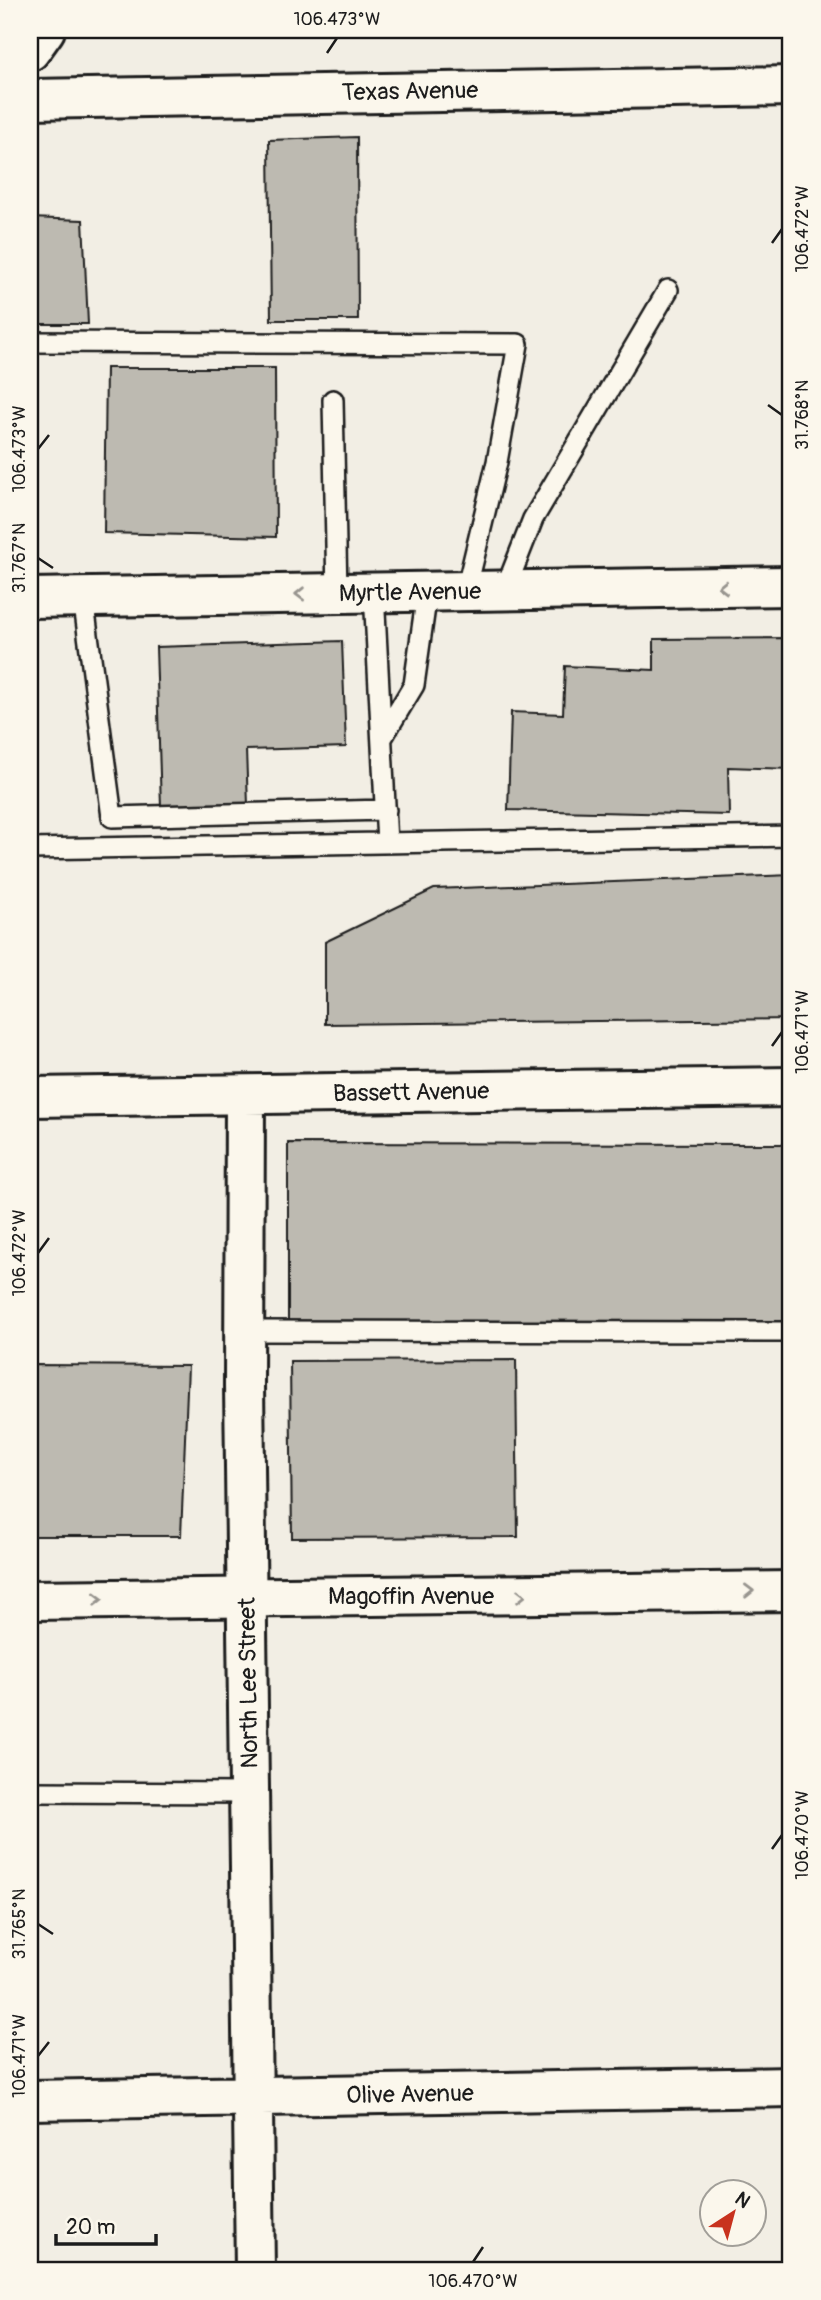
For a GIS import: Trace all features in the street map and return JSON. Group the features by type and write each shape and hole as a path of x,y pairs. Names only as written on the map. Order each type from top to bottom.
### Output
{"street":[{"path":"30,51 45,30"},
{"name":"Texas Avenue","path":"30,99 791,86"},
{"name":"Myrtle Avenue","path":"30,598 791,586"},
{"name":"Bassett Avenue","path":"30,1097 791,1087"},
{"name":"North Lee Street","path":"245,1095 247,1597 255,2270"},
{"name":"Magoffin Avenue","path":"30,1600 791,1591"},
{"name":"Olive Avenue","path":"30,2100 791,2087"}],"lane":[{"path":"505,590 533,519 668,290"},
{"path":"30,342 519,344 497,462 466,591"},
{"path":"333,400 355,592 382,738 387,843"},
{"path":"382,738 414,685 427,593"},
{"path":"83,597 113,817 386,810"},
{"path":"30,849 791,836"},
{"path":"245,1331 791,1332"},
{"path":"30,1792 249,1793"}],"building":[{"path":"357,137 358,320 271,320 269,140"},
{"path":"30,218 83,220 88,324 30,324"},
{"path":"106,368 275,368 276,537 104,533"},
{"path":"791,638 791,769 728,767 729,815 508,810 511,712 563,714 565,666 654,670 654,639"},
{"path":"342,641 346,747 246,750 248,805 161,807 156,647"},
{"path":"791,875 791,1019 325,1024 325,942 434,889"},
{"path":"288,1143 791,1144 791,1324 288,1321"},
{"path":"516,1360 518,1537 292,1538 290,1361"},
{"path":"35,1365 188,1366 181,1536 30,1536 30,1372"}]}
